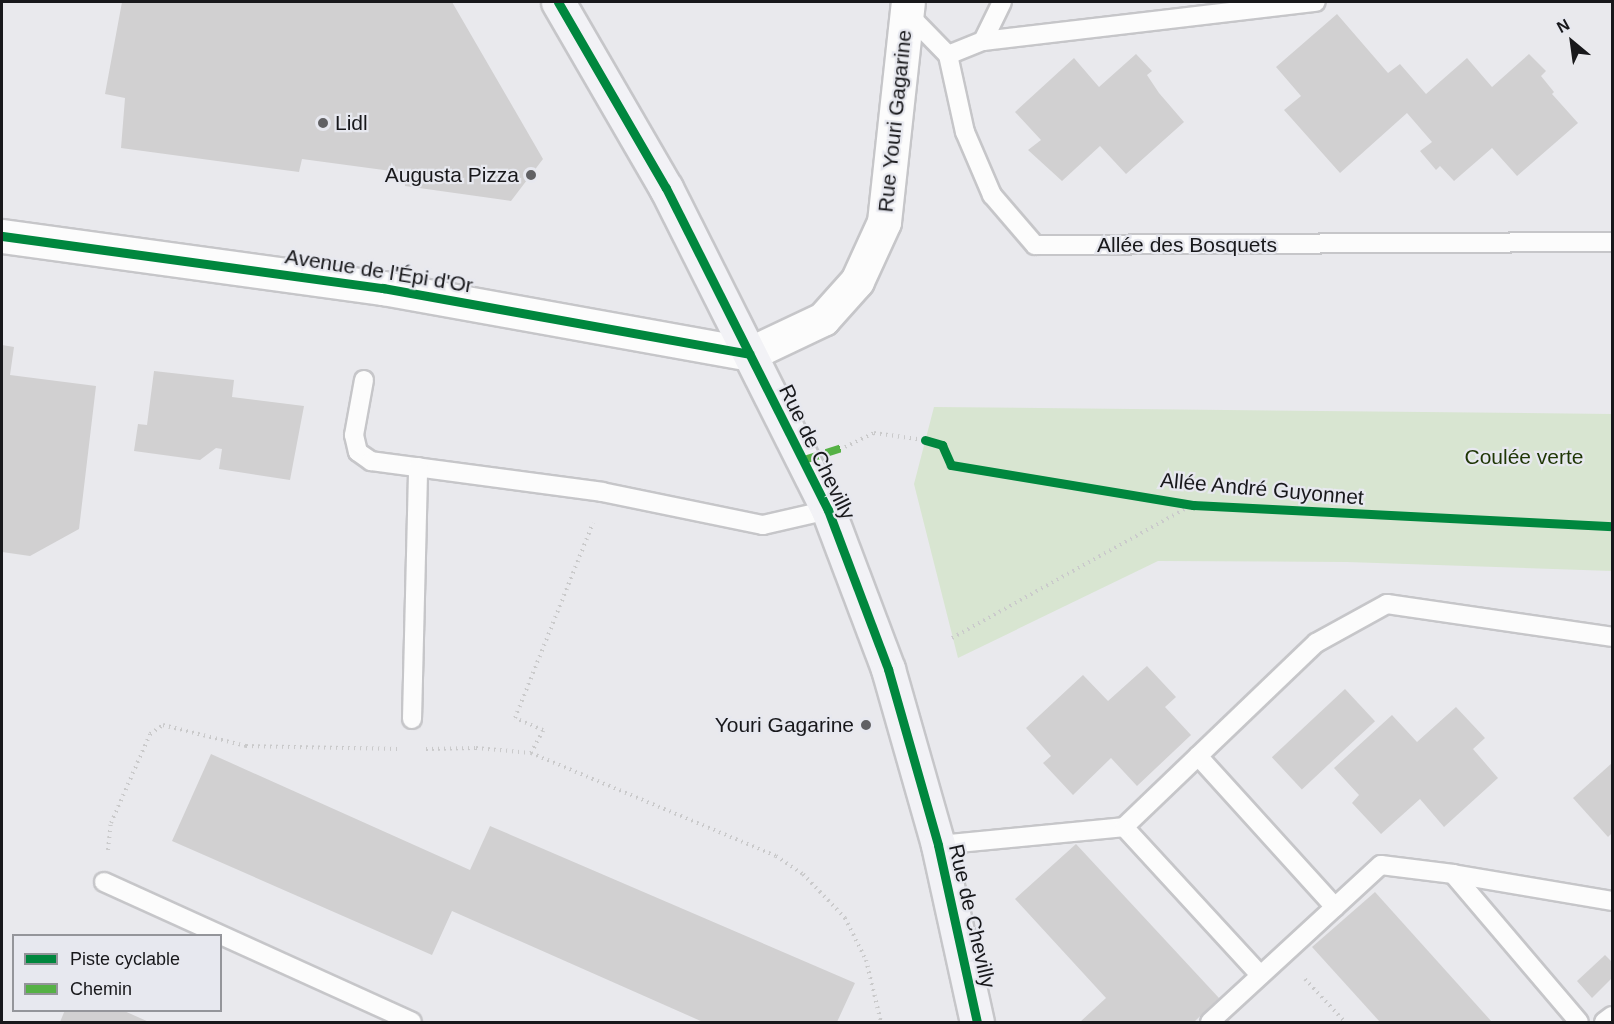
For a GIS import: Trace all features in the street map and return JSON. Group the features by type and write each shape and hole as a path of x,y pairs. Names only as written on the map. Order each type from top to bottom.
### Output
{"street":[{"name":"Rue de Chevilly","path":"558,2 666,188 828,510 888,669 938,845 977,1023"},
{"name":"Rue Youri Gagarine","path":"749,354 823,319 857,281 884,222 907,7"},
{"name":"Avenue de l'Épi d'Or","path":"2,236 382,288 749,354"}],"lane":[{"path":"983,41 1002,2"},
{"path":"907,7 948,55 983,41 1316,2"},
{"name":"Allée des Bosquets","path":"948,55 965,132 992,195 1035,245 1612,242"},
{"path":"363,380 354,435 357,452 371,461 602,492 763,525 828,510"},
{"path":"412,718 418,467"},
{"path":"938,845 1124,827 1316,643 1387,604 1612,637"},
{"path":"1197,756 1335,907"},
{"path":"1124,827 1260,975"},
{"path":"1210,1023 1381,865 1453,874 1612,901"},
{"path":"1453,874 1579,1023"},
{"path":"104,882 218,934"},
{"path":"222,936 412,1023"},
{"path":"1604,1023 1612,1016"}],"path":[{"path":"531,753 543,730 515,718 602,492"},
{"path":"952,638 961,637 1108,548 1193,504"},
{"path":"104,882 111,823 150,734 157,727 173,724 246,746 410,749"},
{"path":"421,749 476,748 531,753 751,844 803,874 845,918 866,960 881,1023"},
{"path":"1283,954 1345,1023"}],"green space":[{"name":"Coulée verte","path":"934,407 1612,414 1612,571 1347,562 1158,561 958,658 914,484"}],"building":[{"name":"Lidl","path":"122,2 452,2 543,159 511,201 405,186 406,173 302,159 299,172 121,148 125,98 105,94"},
{"path":"1337,14 1388,73 1400,64 1426,94 1467,58 1492,87 1529,54 1546,71 1541,76 1554,92 1552,94 1578,123 1517,176 1492,148 1454,181 1440,166 1436,170 1420,151 1432,142 1407,113 1340,173 1284,110 1301,96 1276,67"},
{"path":"1136,54 1152,71 1147,75 1159,93 1184,122 1126,174 1100,146 1062,181 1028,150 1041,140 1015,112 1074,58 1099,87"},
{"path":"2,345 14,347 10,375 96,386 79,529 30,556 2,552"},
{"path":"154,371 234,380 232,397 304,406 290,480 219,469 222,449 216,448 200,460 134,451 138,424 147,425"},
{"path":"1147,666 1176,697 1165,707 1191,735 1137,786 1111,758 1073,795 1043,763 1051,756 1026,728 1083,675 1108,701"},
{"path":"1345,689 1375,721 1302,789 1272,757"},
{"path":"1456,707 1485,738 1473,749 1498,778 1444,827 1420,799 1381,834 1352,803 1359,795 1334,768 1392,715 1417,742"},
{"path":"211,754 470,870 490,826 855,983 837,1022 703,1022 452,911 432,955 172,841"},
{"path":"1612,763 1612,833 1608,837 1573,798"},
{"path":"1076,844 1219,998 1194,1022 1080,1022 1106,998 1015,899"},
{"path":"1375,892 1492,1022 1380,1022 1312,947"},
{"path":"1605,955 1612,962 1612,978 1592,998 1577,981"},
{"path":"64,1012 126,1012 149,1022 60,1022"}],"marked path":[{"path":"804,460 845,447"}],"cycle path":[{"path":"558,2 666,188 828,510 888,669 938,845 977,1022"},
{"path":"2,236 383,288 749,354"},
{"name":"Allée André Guyonnet","path":"925,440 942,445 951,465 1193,505 1612,526"}],"place":[{"name":"Lidl","path":"323,123"},
{"name":"Augusta Pizza","path":"531,175"},
{"name":"Youri Gagarine","path":"866,725"}]}
